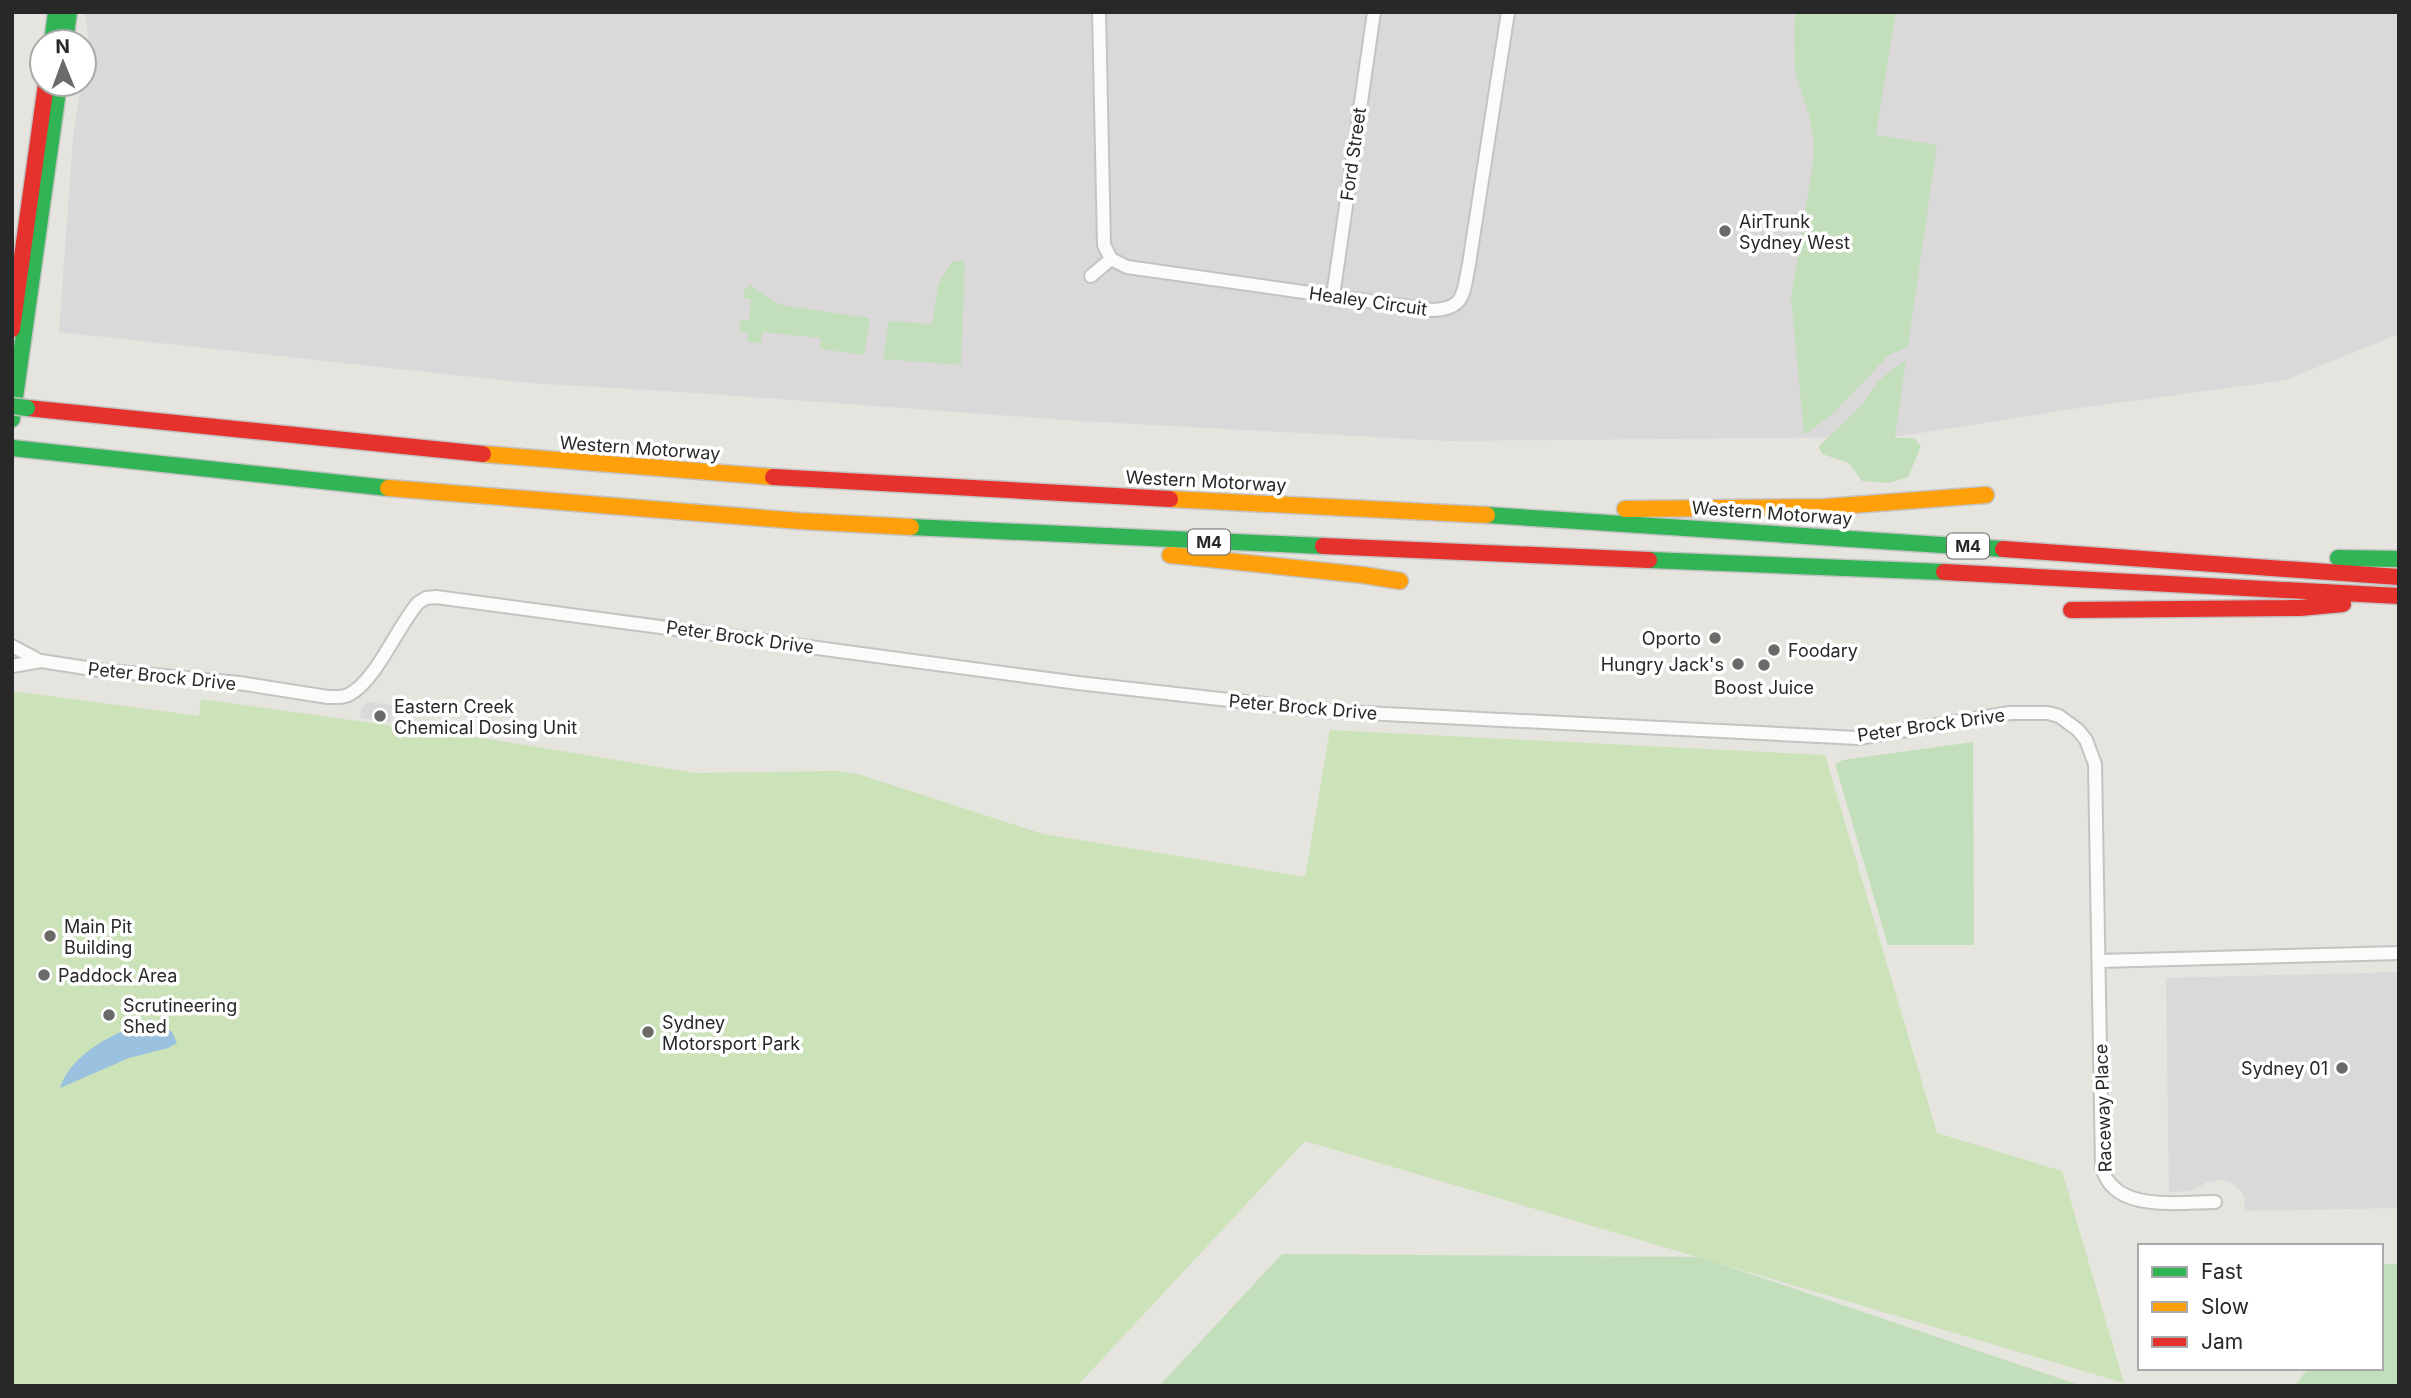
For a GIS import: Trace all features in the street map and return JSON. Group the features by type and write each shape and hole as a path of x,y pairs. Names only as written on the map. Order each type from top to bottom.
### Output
{"main road":[{"path":"12,328 44,98"},
{"path":"12,419 57,98"},
{"name":"Western Motorway","path":"20,407 352,443 707,473 936,488 1538,517 2399,577"},
{"name":"M4","path":"17,449 270,477 704,515 966,531 2051,576 2399,598"},
{"path":"1538,517 1547,508 1825,508 1986,495"},
{"path":"966,531 1071,548 1188,556 1400,581"},
{"path":"2157,561 2235,556 2399,559"},
{"path":"2071,610 2300,608 2399,598"}],"street":[{"path":"1091,276 1111,259 1104,245 1099,12"},
{"name":"Ford Street","path":"1333,296 1374,12"},
{"name":"Healey Circuit","path":"1111,259 1127,267 1333,296 1439,310 1447,310 1456,305 1462,296 1469,264 1508,12"},
{"name":"Peter Brock Drive","path":"12,666 40,662 343,697 352,693 371,674 418,603 426,598 436,597 1065,681 1326,711 1858,738 2010,713 2048,713 2059,716 2078,730 2086,740 2095,764 2099,961"},
{"name":"Peter Brock Drive","path":"12,646 40,662"},
{"path":"2099,961 2399,953"},
{"name":"Raceway Place","path":"2099,961 2102,1167 2105,1180 2120,1194 2138,1201 2215,1202"}],"shaded area":[{"path":"85,12 2399,12 2399,334 2286,380 2065,410 1895,437 1447,441 1080,421 529,383 59,332 73,138 79,98 98,98 98,28 87,28"},
{"path":"368,702 392,705 390,722 360,718 361,709"},
{"path":"2399,972 2399,1208 2245,1211 2244,1197 2240,1190 2230,1182 2219,1180 2207,1182 2192,1191 2169,1192 2166,978"}],"green space":[{"path":"1796,12 1896,12 1876,135 1937,145 1908,347 1889,355 1831,416 1804,435 1791,298 1814,143 1810,119 1795,71"},
{"path":"952,261 965,261 961,365 883,359 889,321 932,324 938,285"},
{"path":"749,285 781,305 870,318 864,355 820,349 821,338 762,332 761,343 747,342 748,333 739,332 740,320 749,320 751,299 743,299 744,291"},
{"path":"1906,360 1895,438 1914,438 1921,446 1908,477 1889,483 1862,481 1849,463 1822,454 1819,446 1861,406 1880,379"},
{"name":"Sydney Motorsport Park","path":"12,691 199,716 201,699 488,739 695,773 838,771 858,774 1043,834 1305,877 1330,730 1825,755 1937,1133 2062,1171 2124,1383 1305,1141 1077,1386 12,1386"},
{"path":"1973,742 1974,945 1888,945 1835,764 1843,760"},
{"path":"1282,1254 1700,1257 2082,1386 1159,1386"},
{"path":"2383,1264 2399,1264 2399,1386 2295,1386 2307,1370 2383,1370"}],"water":[{"path":"151,1019 172,1032 177,1043 129,1058 60,1088 66,1075 86,1053 111,1037"}],"traffic: fast":[{"path":"54,28 56,12"},
{"path":"67,28 69,12"},
{"path":"12,419 57,98"},
{"path":"12,406 27,408"},
{"path":"12,448 388,488"},
{"path":"1487,515 2003,549"},
{"path":"911,527 1323,546"},
{"path":"2338,558 2399,559"},
{"path":"1649,560 1944,572"}],"traffic: slow":[{"path":"483,454 773,477"},
{"path":"388,488 800,521 911,527"},
{"path":"1625,509 1825,507 1986,495"},
{"path":"1170,499 1487,515"},
{"path":"1170,555 1400,581"}],"traffic: jam":[{"path":"12,329 44,98"},
{"path":"27,408 483,454"},
{"path":"773,477 1170,499"},
{"path":"1323,546 1649,560"},
{"path":"2003,549 2399,577"},
{"path":"1944,572 2399,596"},
{"path":"2071,610 2300,608 2343,604"}],"place":[{"name":"AirTrunk Sydney West","path":"1725,231"},
{"name":"Oporto","path":"1715,638"},
{"name":"Foodary","path":"1774,650"},
{"name":"Hungry Jack's","path":"1738,664"},
{"name":"Boost Juice","path":"1764,665"},
{"name":"Eastern Creek Chemical Dosing Unit","path":"380,716"},
{"name":"Main Pit Building","path":"50,936"},
{"name":"Paddock Area","path":"44,975"},
{"name":"Scrutineering Shed","path":"109,1015"},
{"name":"Sydney Motorsport Park","path":"648,1032"},
{"name":"Sydney 01","path":"2342,1068"}]}
